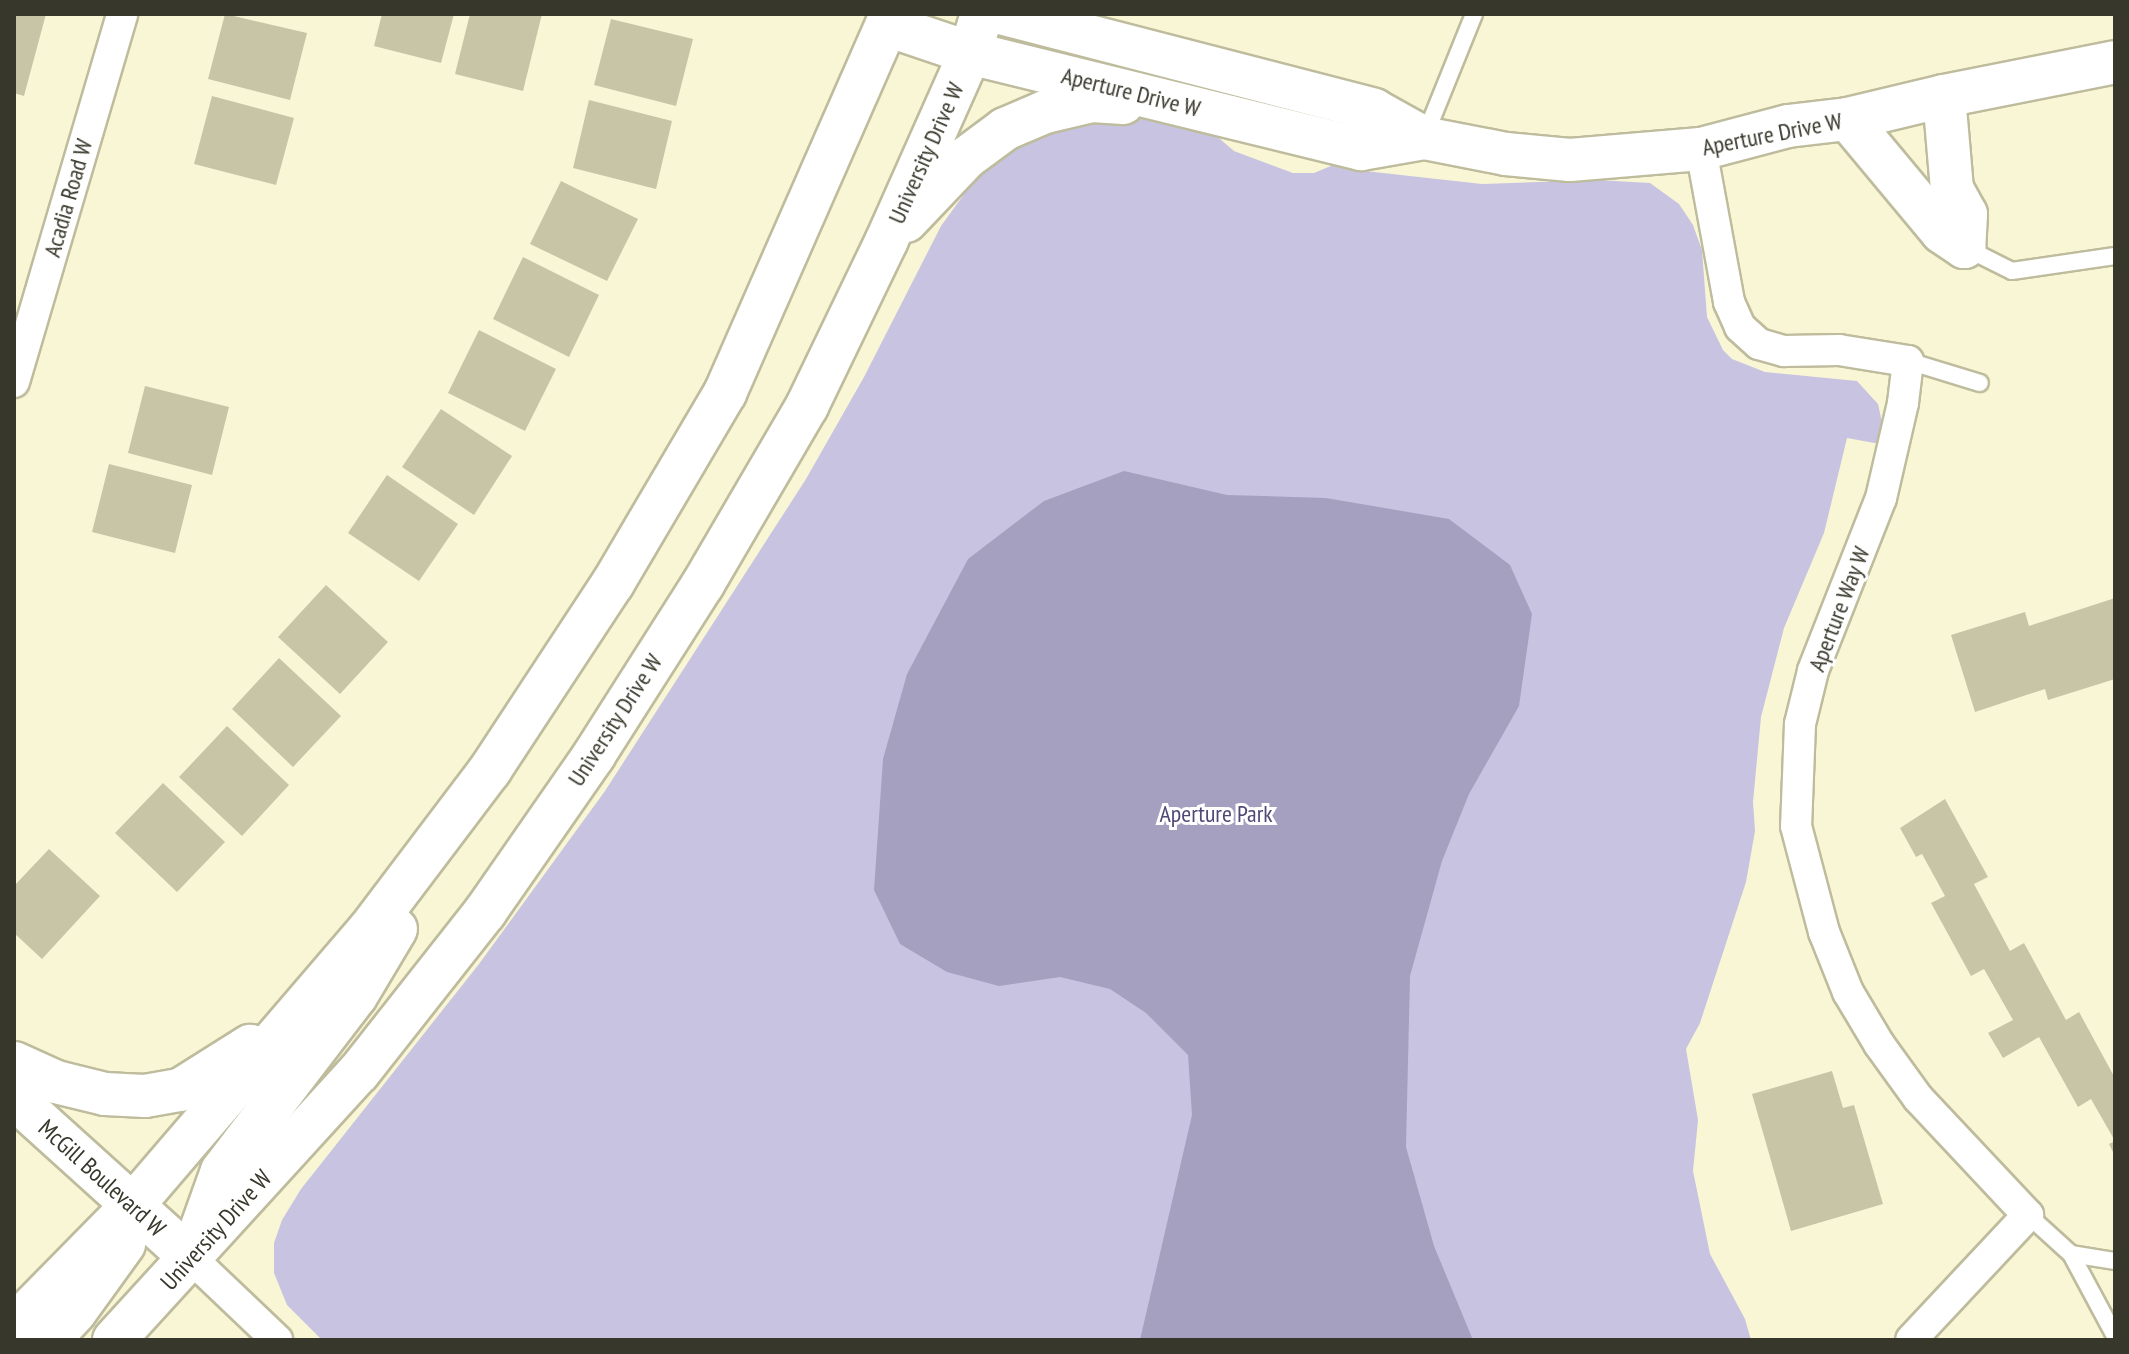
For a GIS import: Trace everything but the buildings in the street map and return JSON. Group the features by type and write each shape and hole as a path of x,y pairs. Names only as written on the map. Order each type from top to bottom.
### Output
{"main road":[{"name":"Aperture Drive W","path":"1004,14 1374,110 1424,138 1506,154 1570,160 1701,149 1788,126 1848,119 1944,96 2115,62"},
{"path":"1103,14 1190,62"},
{"name":"Aperture Drive W","path":"889,19 971,27 1190,107 1361,149 1424,138"},
{"path":"191,1258 222,1171 356,996 490,770 613,583 725,393 889,19"},
{"name":"University Drive W","path":"114,1340 359,1072 485,912 594,755 703,584 807,406 886,242 971,27"},
{"path":"1944,96 1952,189 1966,214 1964,247"},
{"path":"886,242 966,158 1005,129 1045,112 1092,101 1190,107"},
{"path":"1848,119 1942,232 1964,247"},
{"path":"14,1326 133,1205 369,930 490,770"},
{"path":"14,1063 56,1082 105,1094 145,1096 180,1090 211,1073 303,1007"},
{"name":"McGill Boulevard W","path":"14,1098 191,1258"},
{"path":"49,1340 75,1312 130,1236 133,1205"}],"street":[{"name":"Acadia Road W","path":"14,382 122,14"},
{"path":"1701,149 1729,302 1740,327 1759,344 1784,351 1839,350 1908,361"},
{"name":"Aperture Way W","path":"1908,361 1903,403 1881,498 1861,555 1829,624 1800,724 1796,826 1824,932 1848,992 1879,1044 1918,1098 2028,1215"},
{"path":"1911,1340 2028,1215"},
{"path":"191,1258 277,1340"}],"lane":[{"path":"1424,138 1474,14"},
{"path":"1964,247 2012,271 2115,256"},
{"path":"1908,361 1980,383"},
{"path":"2028,1215 2071,1254 2115,1336"},
{"path":"2071,1254 2115,1261"}],"green space":[{"name":"Aperture Park","path":"1158,119 1213,133 1234,151 1293,173 1314,173 1338,163 1365,171 1482,184 1598,180 1650,183 1679,204 1693,225 1702,250 1707,317 1723,350 1732,359 1765,372 1857,381 1878,404 1883,427 1880,444 1847,438 1824,533 1784,628 1761,717 1753,802 1755,831 1746,882 1700,1023 1686,1049 1698,1120 1693,1171 1710,1254 1745,1319 1751,1340 322,1340 287,1305 274,1273 274,1243 282,1220 301,1189 479,964 605,791 806,479 864,377 941,226 970,186 1007,149 1075,121"}],"shaded area":[{"path":"1124,471 1227,495 1326,498 1449,519 1510,565 1532,614 1519,706 1469,794 1442,861 1410,976 1406,1147 1434,1246 1473,1340 1140,1340 1192,1115 1188,1055 1146,1013 1110,989 1060,977 999,986 947,972 900,944 874,890 883,759 907,674 968,559 1044,501"}]}
